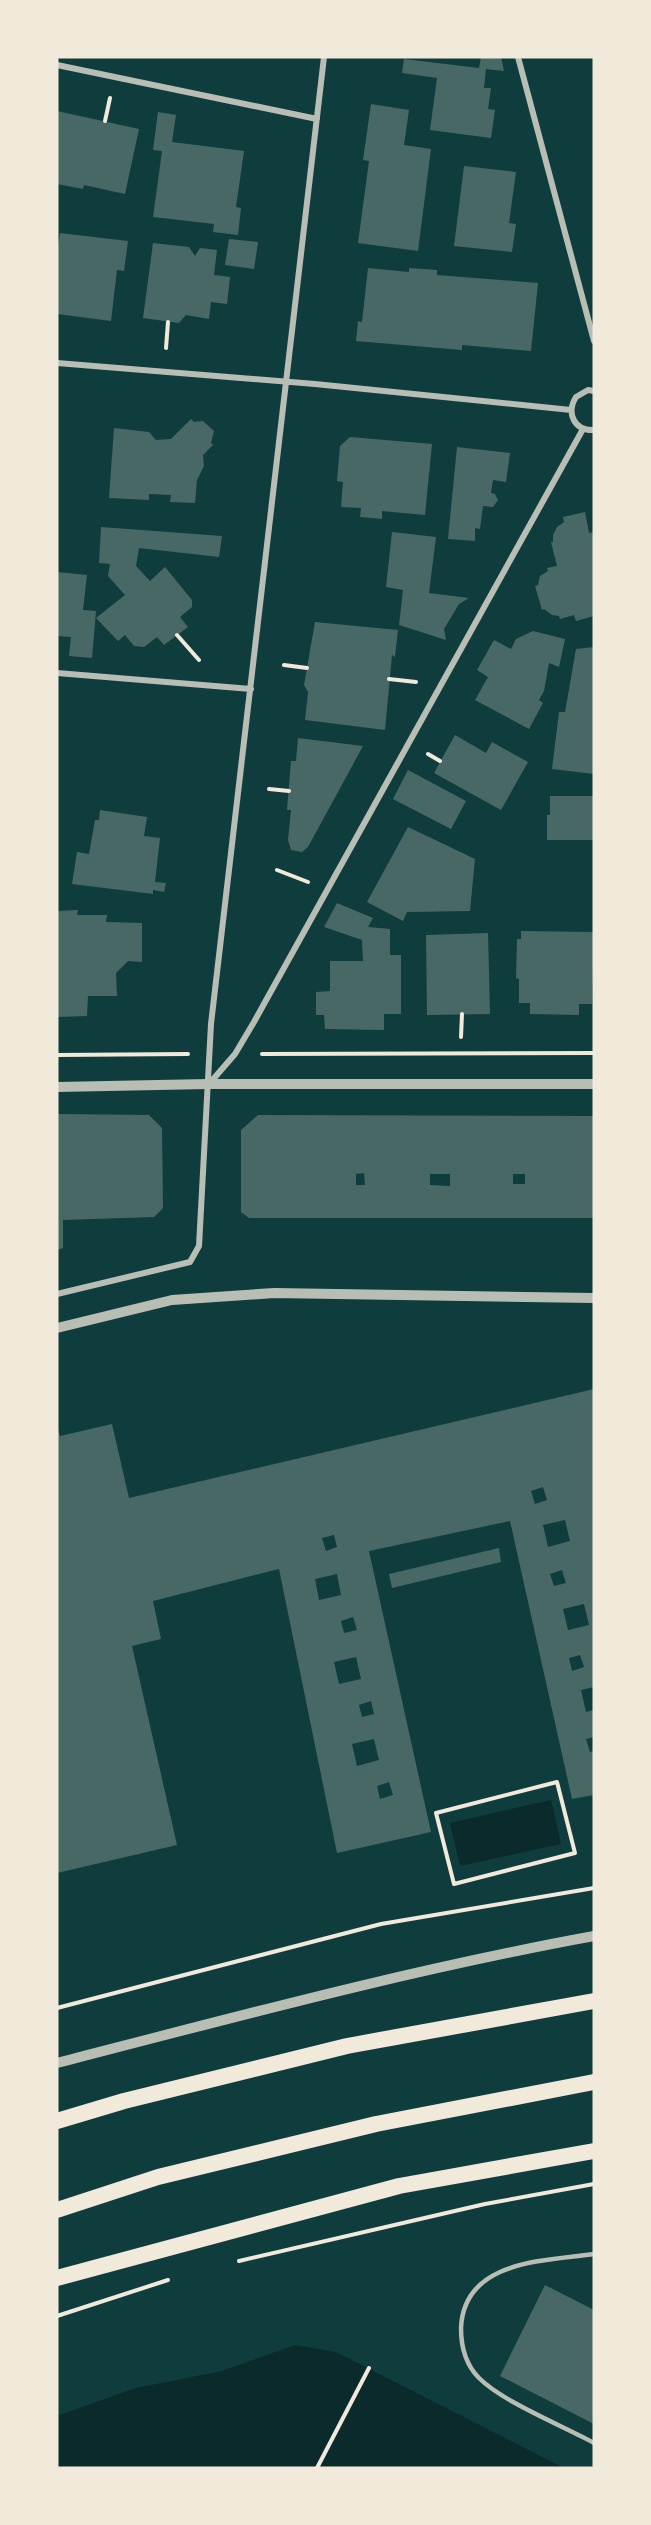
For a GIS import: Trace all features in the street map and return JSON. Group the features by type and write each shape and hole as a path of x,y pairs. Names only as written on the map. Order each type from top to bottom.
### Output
{"highway":[{"path":"57,2121 124,2101 347,2046 594,2001"},
{"path":"57,2210 158,2177 364,2127 594,2082"},
{"path":"57,2278 399,2186 594,2151"}],"street":[{"path":"57,1294 190,1262 199,1246 209,1054 324,57"},
{"path":"518,57 594,341"},
{"path":"57,65 317,120"},
{"path":"57,363 286,382 571,410"},
{"path":"594,391 588,390 576,397 571,410 574,421 583,429 594,430"},
{"path":"208,1084 235,1054 254,1022 583,429"},
{"path":"57,673 250,689"},
{"path":"57,1087 208,1084 594,1084"},
{"path":"57,1328 172,1300 274,1293 594,1298"},
{"path":"57,2063 318,1995 456,1962 594,1936"}],"lane":[{"path":"594,2254 516,2265 496,2272 480,2285 468,2301 462,2320 461,2340 466,2360 477,2377 492,2390 594,2443"}],"path":[{"path":"105,121 110,94"},
{"path":"166,348 168,322"},
{"path":"177,635 199,660"},
{"path":"284,665 307,668"},
{"path":"389,679 423,683"},
{"path":"269,789 289,791"},
{"path":"277,870 314,884"},
{"path":"461,1037 462,1014"},
{"path":"235,1054 594,1053"},
{"path":"57,1055 209,1054"},
{"path":"557,1782 574,1853 454,1884 436,1814 557,1782"},
{"path":"57,2008 381,1924 594,1888"},
{"path":"231,2263 485,2204 594,2184"},
{"path":"57,2316 175,2278"},
{"path":"317,2468 369,2368"}],"water":[{"path":"551,1800 561,1844 460,1866 450,1823"},
{"path":"295,2345 336,2352 564,2468 57,2468 57,2416 136,2388 222,2371"}],"building":[{"path":"481,57 501,57 504,71 486,69 484,88 491,88 488,109 495,110 491,138 430,130 437,78 402,73 404,59 479,68"},
{"path":"371,104 409,110 404,145 431,149 418,251 358,243 369,161 363,160"},
{"path":"57,111 139,129 125,194 84,185 83,189 57,184"},
{"path":"158,112 176,115 172,142 244,151 236,207 241,208 238,235 213,232 214,224 153,217 162,151 153,150"},
{"path":"464,166 516,172 509,223 516,224 512,252 454,246"},
{"path":"60,233 128,241 124,271 117,270 111,321 57,314 57,254"},
{"path":"229,239 258,242 254,269 225,265"},
{"path":"153,243 189,247 195,256 200,248 217,250 214,275 230,277 227,304 211,302 209,319 186,315 179,323 143,318"},
{"path":"368,268 409,272 409,268 437,270 437,275 538,283 531,351 462,345 462,350 356,341 358,321 362,322"},
{"path":"191,419 194,422 203,421 214,431 211,443 213,445 203,455 204,466 197,480 195,503 170,502 171,495 149,494 149,500 109,498 114,428 149,432 156,440 171,439"},
{"path":"350,437 432,444 425,515 382,511 382,519 360,517 361,508 341,507 343,482 337,481 340,446"},
{"path":"457,447 510,453 506,482 493,480 491,493 495,494 498,500 493,507 483,506 480,529 475,528 475,541 448,539"},
{"path":"585,512 589,533 594,532 594,616 576,621 574,615 560,619 559,616 542,610 535,586 538,585 540,576 548,571 547,568 557,566 551,542 553,542 553,535 557,527 564,522 563,517"},
{"path":"101,527 222,536 219,557 139,548 136,566 150,581 165,567 192,600 192,607 180,617 188,627 164,645 157,637 144,647 134,646 125,635 118,641 96,618 125,595 108,576 110,564 99,563"},
{"path":"392,532 436,537 429,593 469,598 459,604 444,629 446,640 399,625 403,590 386,587"},
{"path":"57,572 87,575 83,610 96,611 92,658 69,656 71,637 57,636"},
{"path":"315,622 398,630 395,657 392,655 385,730 305,720 308,692 304,685"},
{"path":"533,631 565,639 559,667 549,663 544,691 539,700 543,703 529,729 475,700 488,677 477,670 494,640 511,649 516,639"},
{"path":"594,647 594,774 552,769 559,712 565,712 576,649"},
{"path":"455,735 486,753 492,742 528,762 501,810 434,773"},
{"path":"298,738 363,746 308,847 302,852 291,850 288,840 291,810 287,810 291,761 296,761"},
{"path":"408,770 466,801 451,829 393,799"},
{"path":"550,796 594,796 594,840 547,840"},
{"path":"100,810 147,817 144,836 160,838 155,882 166,883 164,892 153,890 153,894 72,884 77,852 89,854 95,820 99,820"},
{"path":"408,827 475,859 470,911 407,912 403,921 367,902"},
{"path":"337,903 373,918 368,927 390,929 390,955 401,955 401,1014 384,1014 384,1030 325,1029 324,1015 316,1015 316,992 330,991 330,961 363,961 362,940 324,927"},
{"path":"78,910 77,915 107,915 106,922 142,923 142,962 128,961 116,973 117,996 88,996 87,1016 57,1017 57,911"},
{"path":"521,931 594,932 592,1004 579,1004 579,1015 530,1014 530,1003 519,1003 519,979 516,978 517,939 521,939"},
{"path":"488,933 490,1014 427,1015 426,935"},
{"path":"57,1114 149,1115 162,1128 163,1208 154,1217 63,1220 63,1248 57,1250"},
{"path":"258,1115 594,1116 594,1218 249,1218 241,1212 241,1130","holes":["364,1173 365,1185 356,1185 356,1174","430,1174 450,1174 450,1186 430,1185","513,1174 525,1174 525,1184 513,1184"]},
{"path":"594,1389 594,1687 581,1690 586,1712 594,1710 594,1737 586,1739 590,1752 594,1751 594,1795 572,1799 510,1521 369,1551 431,1832 337,1853 279,1569 153,1601 161,1639 132,1646 177,1845 57,1873 57,1426 60,1436 112,1424 129,1498","holes":["543,1487 547,1500 535,1504 531,1491","565,1520 570,1541 548,1547 543,1525","334,1535 337,1547 326,1551 322,1538","562,1570 566,1583 554,1586 550,1574","337,1574 341,1595 319,1600 315,1579","584,1604 589,1625 568,1630 563,1609","353,1617 357,1630 344,1633 341,1621","580,1655 584,1667 572,1671 569,1658","356,1657 361,1679 339,1684 334,1662","371,1701 374,1714 362,1717 359,1705","374,1739 379,1760 357,1766 352,1744","389,1782 393,1795 380,1799 377,1786"]},
{"path":"499,1548 501,1562 392,1588 389,1574"},
{"path":"545,2285 594,2310 594,2424 500,2376"}]}
